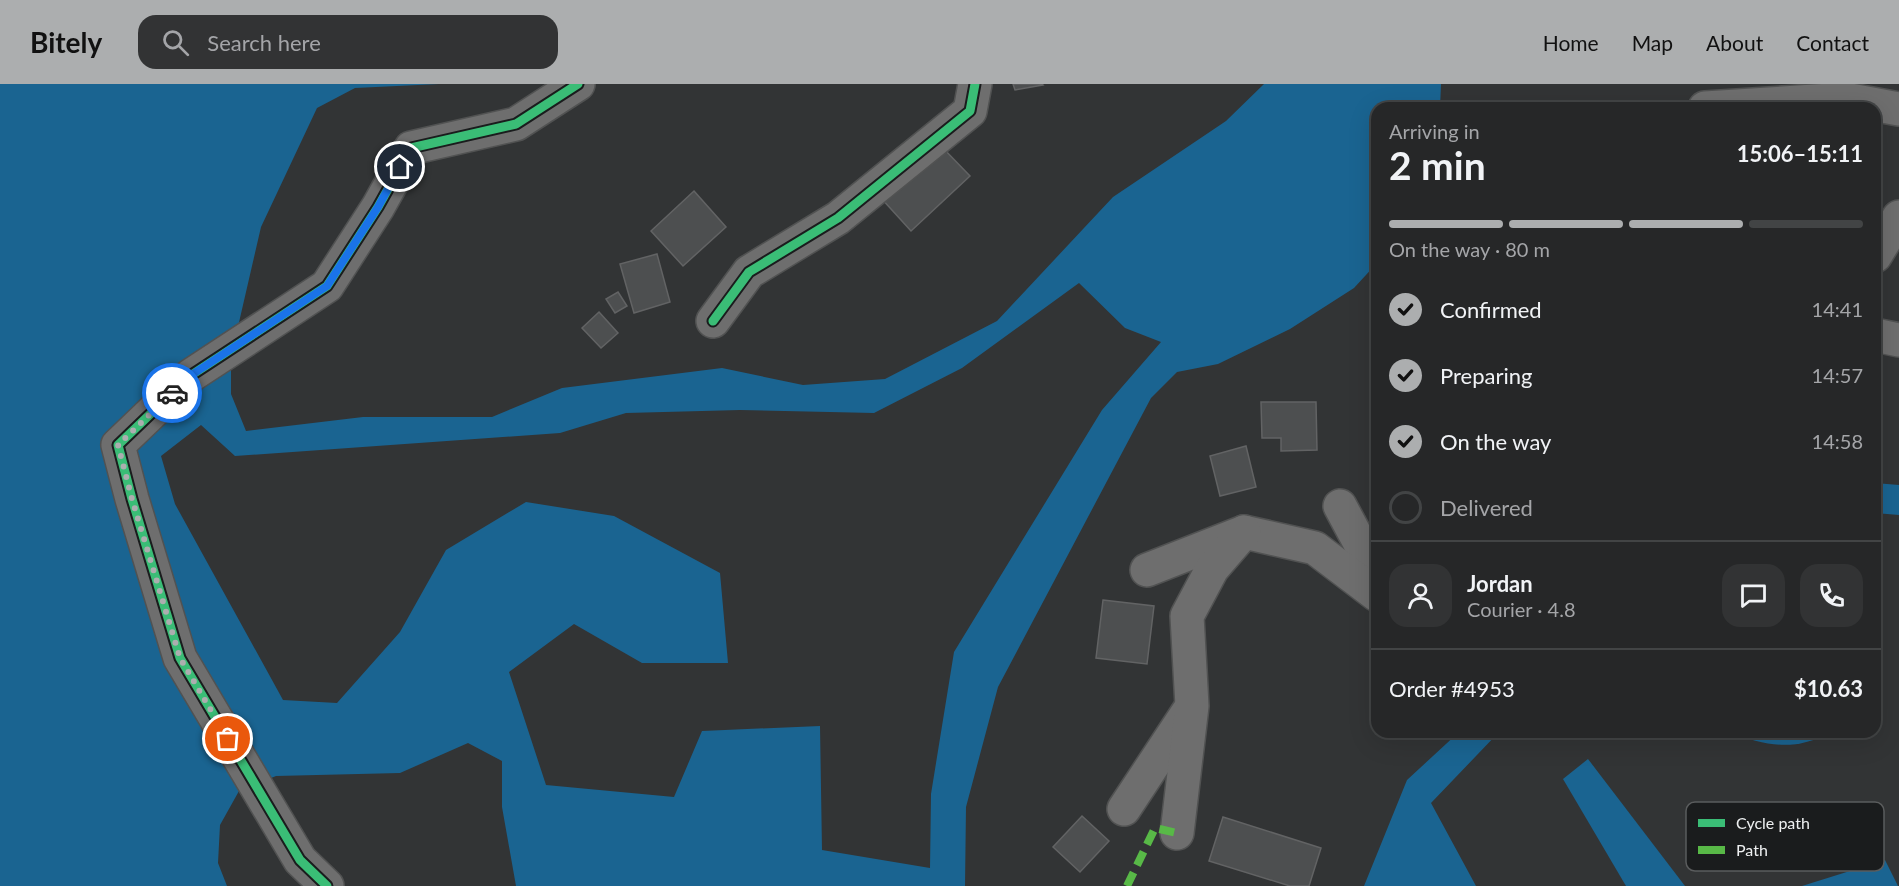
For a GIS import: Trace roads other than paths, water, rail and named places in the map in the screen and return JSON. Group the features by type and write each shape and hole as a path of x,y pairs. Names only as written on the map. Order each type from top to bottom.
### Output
{"street":[{"path":"327,886 300,860 180,658 118,445 190,376 327,286 378,207 411,148 516,124 578,84"},
{"path":"713,321 749,272 838,218 970,111 975,84"},
{"path":"1716,102 1749,84"},
{"path":"1798,102 1845,99 1861,102"},
{"path":"1881,106 1899,109"},
{"path":"1881,246 1899,217"},
{"path":"1881,336 1899,340"},
{"path":"1340,506 1371,564"},
{"path":"1177,833 1192,706 1187,616 1212,569 1244,532"},
{"path":"1147,570 1244,532 1315,548 1371,590"},
{"path":"1124,809 1192,706"}]}
